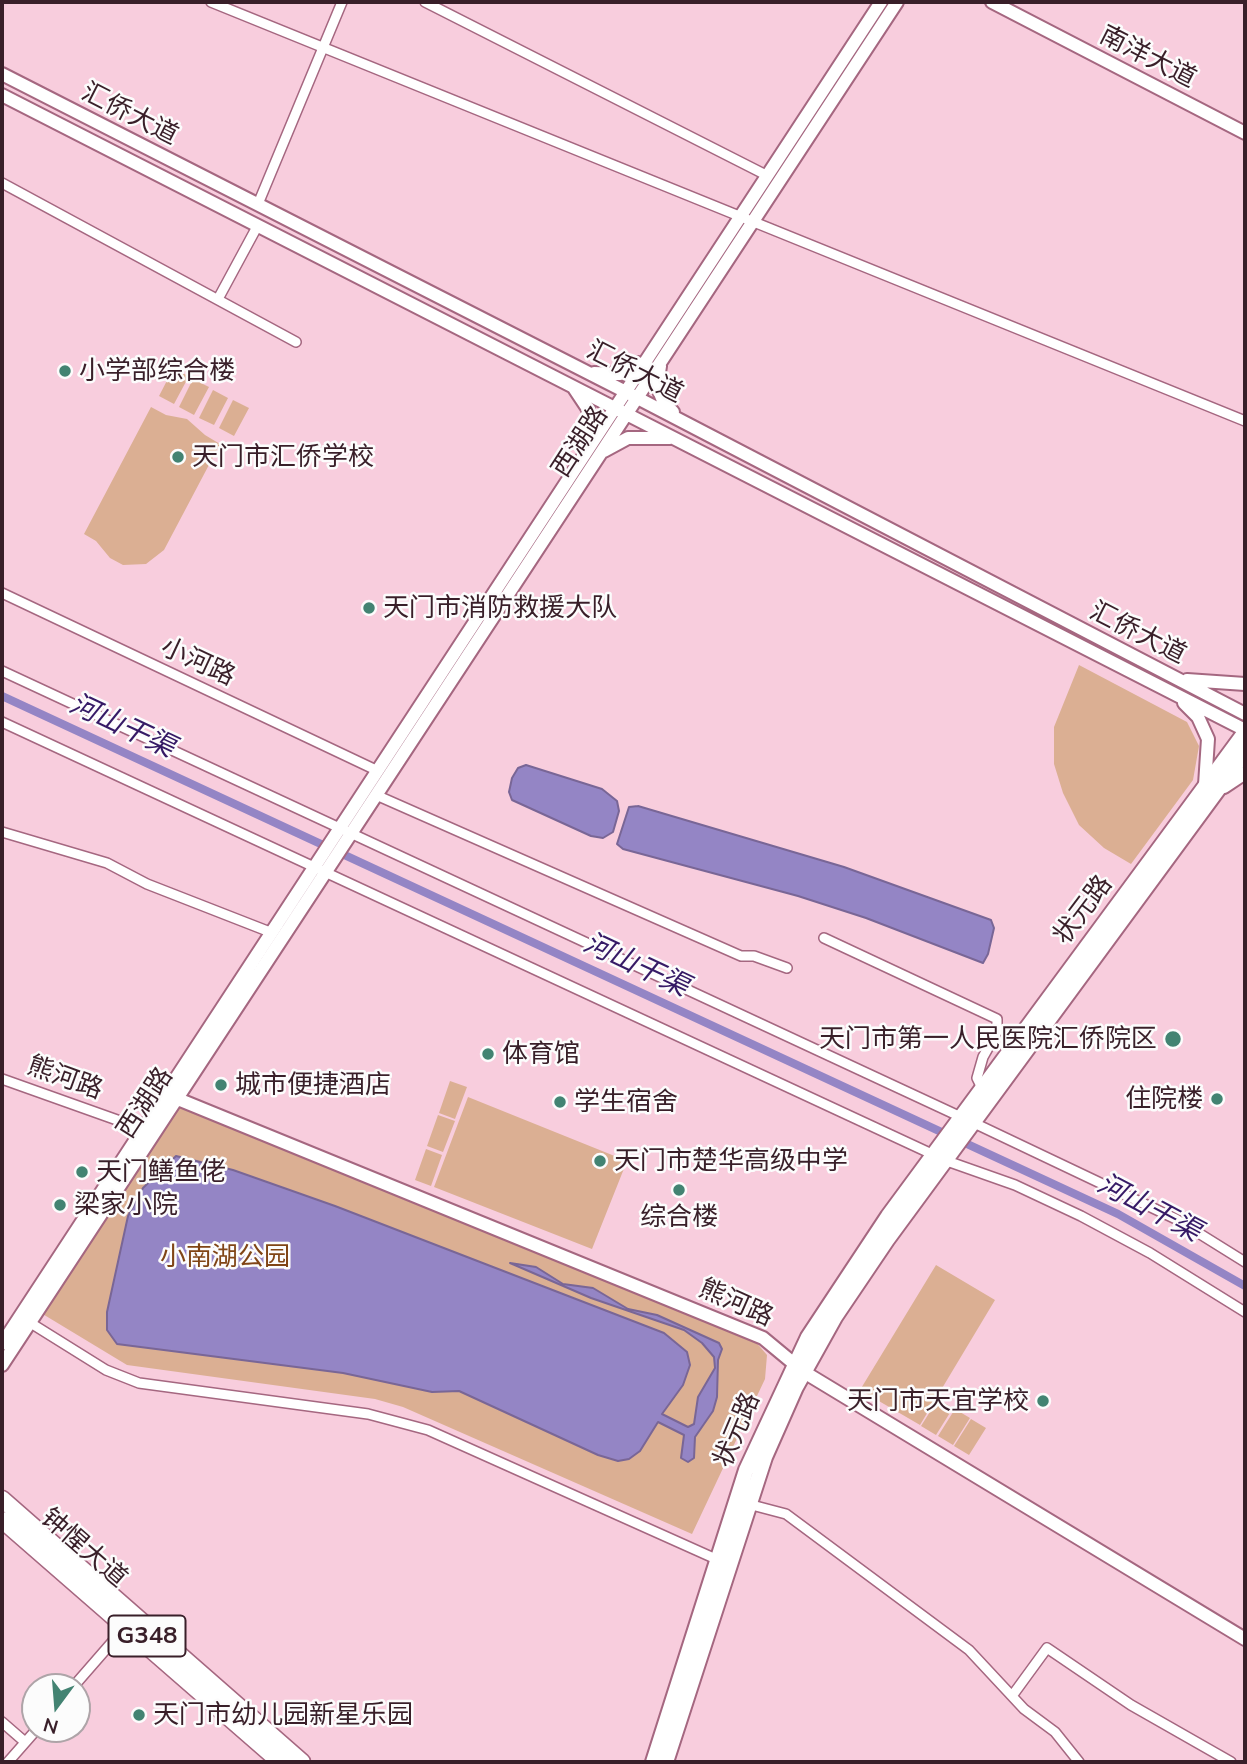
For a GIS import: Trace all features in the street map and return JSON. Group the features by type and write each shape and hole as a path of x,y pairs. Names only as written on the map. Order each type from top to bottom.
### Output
{"highway":[{"path":"2,1499 302,1762"},
{"name":"钟惺大道","path":"2,1509 125,1627 292,1762"},
{"name":"钟惺大道","path":"2,1520 279,1762"},
{"path":"2,1531 125,1627 266,1762"}],"main road":[{"name":"西湖路","path":"745,221 768,176 881,2"},
{"name":"南洋大道","path":"992,2 1245,133"},
{"name":"西湖路","path":"343,833 376,795 620,409 745,221 897,3"},
{"name":"汇侨大道","path":"2,74 630,394 1245,714"},
{"name":"汇侨大道","path":"2,95 1245,731"},
{"path":"581,369 620,374 659,351"},
{"path":"659,351 656,378 660,396 687,424"},
{"path":"572,385 588,409 591,419 589,458 628,438 650,436 678,439"},
{"name":"西湖路","path":"343,833 376,770 589,458"},
{"path":"1177,679 1213,684 1245,684"},
{"path":"1171,692 1198,717 1204,727 1209,751 1210,790 1245,773"},
{"name":"状元路","path":"653,1762 716,1559 756,1445 799,1368 942,1156 1210,790 1245,731"},
{"name":"状元路","path":"969,1122 982,1088 1210,790 1245,753"},
{"path":"320,866 343,833"},
{"name":"西湖路","path":"170,1096 270,932 320,866"},
{"name":"西湖路","path":"2,1344 147,1131 320,866"},
{"name":"熊河路","path":"170,1096 751,1332 775,1346 799,1368 1245,1639"},
{"name":"西湖路","path":"2,1365 147,1131"},
{"name":"状元路","path":"666,1762 748,1504 799,1368"}],"street":[{"path":"211,2 745,221 1245,421"},
{"path":"258,204 342,2"},
{"path":"425,2 768,176"},
{"path":"2,183 296,342"},
{"path":"218,299 258,225"},
{"name":"小河路","path":"2,593 376,770"},
{"path":"2,671 343,833 1177,1219 1245,1262"},
{"path":"2,722 320,866 942,1156 1015,1185 1081,1216 1150,1253 1245,1312"},
{"path":"376,795 741,956 754,956 787,968"},
{"path":"2,832 107,863 147,884 270,932"},
{"path":"824,938 997,1019 997,1032 983,1057 977,1078 982,1088"},
{"name":"熊河路","path":"2,1079 147,1131"},
{"path":"29,1322 106,1370 139,1383 368,1414 428,1430 716,1559"},
{"path":"748,1504 786,1514 969,1650 1024,1709 1055,1732 1079,1762"},
{"path":"85,1673 125,1627"},
{"path":"1012,1696 1044,1650 1049,1649 1131,1705 1231,1762"},
{"path":"2,1722 21,1739"},
{"path":"8,1762 24,1743"}],"green space":[{"path":"173,369 189,376 174,404 159,396"},
{"path":"193,379 209,387 194,415 179,407"},
{"path":"213,390 228,398 214,425 199,418"},
{"path":"233,400 249,408 234,436 219,428"},
{"path":"151,407 166,415 187,419 220,444 164,550 146,564 123,565 110,558 96,541 84,534"},
{"path":"1079,665 1187,722 1199,746 1193,780 1131,864 1104,848 1079,825 1063,793 1054,764 1054,727"},
{"path":"450,1081 467,1087 455,1119 439,1113"},
{"path":"468,1097 627,1161 592,1249 434,1187"},
{"name":"小南湖公园","path":"177,1106 755,1341 767,1355 765,1379 692,1534 403,1407 375,1399 127,1365 41,1313"},
{"path":"438,1115 455,1121 443,1152 427,1146"},
{"path":"426,1149 442,1155 431,1186 415,1180"},
{"path":"936,1265 995,1300 920,1425 860,1390"},
{"path":"938,1399 953,1408 936,1435 921,1426"},
{"path":"955,1409 970,1418 953,1445 938,1436"},
{"path":"971,1419 986,1428 969,1455 954,1446"}],"shaded area":[{"path":"526,765 602,789 617,801 619,811 613,832 603,838 591,836 512,800 509,792 512,778 518,768"},
{"path":"638,806 844,867 991,920 994,928 988,954 983,963 866,918 798,896 623,849 617,844 629,807"},
{"name":"小南湖公园","path":"176,1156 233,1170 335,1206 664,1333 687,1352 690,1365 683,1385 662,1414 688,1427 694,1424 698,1397 715,1368 714,1357 702,1343 684,1330 591,1298 510,1263 536,1267 563,1284 593,1288 628,1309 657,1315 719,1343 722,1349 718,1360 717,1397 713,1411 695,1437 694,1458 688,1462 681,1458 684,1435 658,1422 640,1451 629,1459 618,1461 598,1455 459,1391 432,1392 343,1373 117,1344 107,1330 107,1312 128,1216 143,1188"}],"waterway":[{"name":"河山干渠","path":"2,696 1118,1214 1245,1286"}],"place":[{"name":"小学部综合楼","path":"65,371"},
{"name":"天门市汇侨学校","path":"178,457"},
{"name":"天门市消防救援大队","path":"369,608"},
{"name":"天门市第一人民医院汇侨院区","path":"1173,1039"},
{"name":"体育馆","path":"488,1054"},
{"name":"城市便捷酒店","path":"221,1085"},
{"name":"住院楼","path":"1217,1099"},
{"name":"学生宿舍","path":"560,1102"},
{"name":"天门市楚华高级中学","path":"600,1161"},
{"name":"天门鳝鱼佬","path":"82,1172"},
{"name":"综合楼","path":"679,1190"},
{"name":"梁家小院","path":"60,1205"},
{"name":"天门市天宜学校","path":"1043,1401"},
{"name":"天门市幼儿园新星乐园","path":"139,1715"}]}
